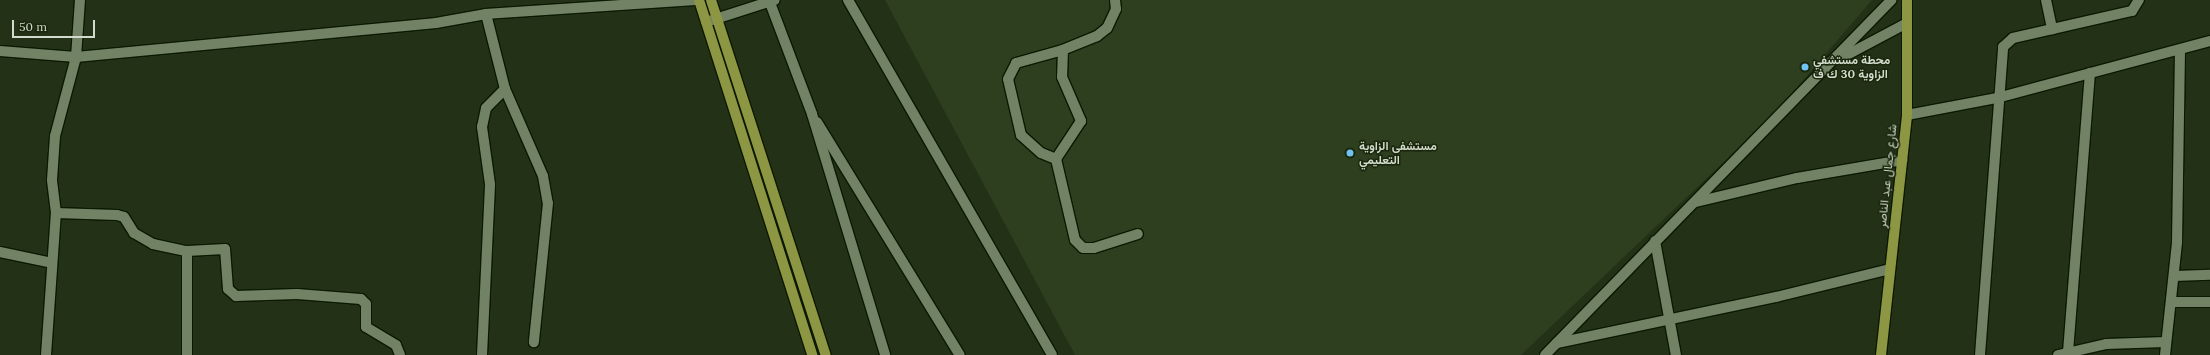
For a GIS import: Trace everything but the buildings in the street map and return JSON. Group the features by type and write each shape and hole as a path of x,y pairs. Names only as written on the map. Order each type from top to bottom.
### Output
{"main road":[{"path":"700,0 812,355"},
{"path":"711,0 826,355"},
{"name":"شارع جمال عبد الناصر","path":"1881,355 1907,114 1907,0"}],"street":[{"path":"46,355 56,213 52,180 54,136 76,57 80,0"},
{"path":"0,51 76,57 436,23 486,14 695,0"},
{"path":"848,0 1052,355"},
{"path":"1056,159 1041,153 1021,135 1008,79 1016,63 1063,50 1097,36 1107,28 1116,9 1115,0"},
{"path":"1545,355 1655,241 1696,202 1836,61 1892,0"},
{"path":"2046,0 2052,29"},
{"path":"1980,355 1997,98 2005,43 2052,29 2132,11 2139,0"},
{"path":"706,22 771,1 812,114 885,355"},
{"path":"486,14 505,89 543,176 548,203 534,342"},
{"path":"1836,61 1907,23"},
{"path":"1907,114 1997,98 2210,41"},
{"path":"1063,50 1062,76 1081,122 1056,159 1075,240 1084,248 1094,248 1138,234"},
{"path":"2165,355 2174,276 2180,50"},
{"path":"2090,73 2068,353 2116,343 2166,342"},
{"path":"482,355 490,184 482,127 486,108 505,89"},
{"path":"812,114 960,355"},
{"path":"1696,202 1797,178 1902,160"},
{"path":"56,213 117,215 124,217 139,237 187,251 225,249 228,289 236,296 296,294 360,299 366,304 366,327 396,345 400,355"},
{"path":"1655,241 1667,319 1676,355"},
{"path":"187,251 187,355"},
{"path":"0,252 52,263"},
{"path":"1557,343 1890,269"},
{"path":"2174,276 2210,275"},
{"path":"2172,302 2210,302"}],"shaded area":[{"name":"مستشفى الزاوية التعليمي","path":"885,0 1872,0 1775,113 1521,355 1075,355"}],"place":[{"name":"محطة مستشفي الزاوية 30 ك ف","path":"1805,67"},
{"name":"مستشفى الزاوية التعليمي","path":"1350,153"}]}
